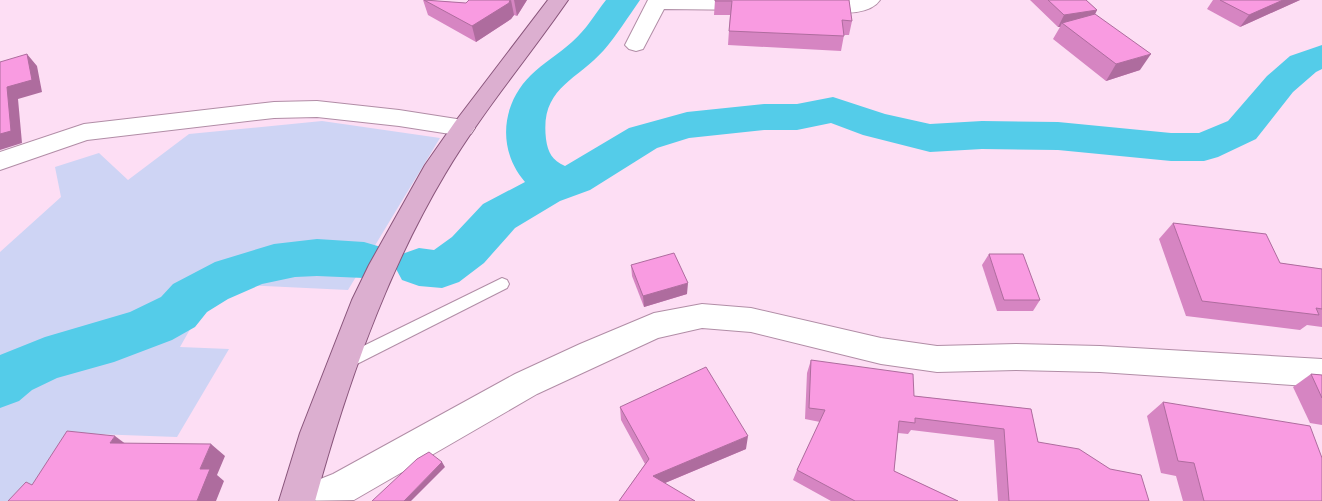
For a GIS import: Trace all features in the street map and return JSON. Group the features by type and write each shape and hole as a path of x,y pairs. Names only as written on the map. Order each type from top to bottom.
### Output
{"main road":[{"path":"297,501 317,433 366,300 379,273 434,171 463,128 558,0"}],"street":[{"path":"792,6 860,5 870,0"},
{"path":"636,45 657,2 768,5"},
{"path":"0,161 84,132 274,110 318,109 463,128"},
{"path":"307,501 342,494 526,384 583,357 654,326 702,316 751,320 881,351 937,359 1016,357 1100,359 1322,373"}],"lane":[{"path":"343,363 502,284"}],"shaded area":[{"path":"322,121 440,138 348,290 242,285 201,310 180,347 229,349 177,437 67,433 25,501 0,501 0,252 61,197 55,167 99,153 128,180 189,134"}],"building":[{"path":"424,0 466,3 469,0 510,0 509,3 472,26"},
{"path":"715,0 849,0 852,21 842,20 844,36 729,31 732,1"},
{"path":"1048,0 1086,0 1097,10 1064,15"},
{"path":"1220,0 1283,0 1249,15"},
{"path":"1095,14 1151,54 1116,64 1062,23"},
{"path":"27,54 32,80 7,87 11,131 0,134 0,62"},
{"path":"1173,223 1266,234 1280,263 1322,269 1322,309 1316,308 1319,315 1202,301"},
{"path":"674,253 688,283 643,296 631,265"},
{"path":"989,254 1023,254 1040,300 1004,300"},
{"path":"811,360 913,374 914,396 1031,409 1038,442 1079,449 1110,469 1141,475 1149,501 1009,501 1004,429 915,418 915,423 899,421 894,471 958,501 855,501 797,470 825,410 809,408"},
{"path":"706,367 748,436 653,476 695,501 619,501 649,459 620,407"},
{"path":"1311,374 1322,375 1322,398"},
{"path":"1163,402 1310,426 1322,458 1322,501 1204,501 1194,463 1178,461"},
{"path":"67,431 115,436 110,443 211,444 200,469 210,469 197,501 8,501 26,482 32,485"},
{"path":"429,452 442,462 404,501 372,501 417,459"}],"waterway":[{"path":"565,182 540,171 530,157 526,137 529,107 532,99 543,84 591,43 623,0"},
{"path":"419,267 442,269 468,250 499,216 545,190 575,179 643,138 687,125 764,117 797,117 833,110 877,126 930,138 982,135 1058,136 1171,147 1204,147 1242,130 1280,84 1303,64 1322,56"},
{"path":"0,384 14,374 45,359 130,335 167,319 178,312 188,299 232,275 274,262 295,259 317,257 364,260"}]}
